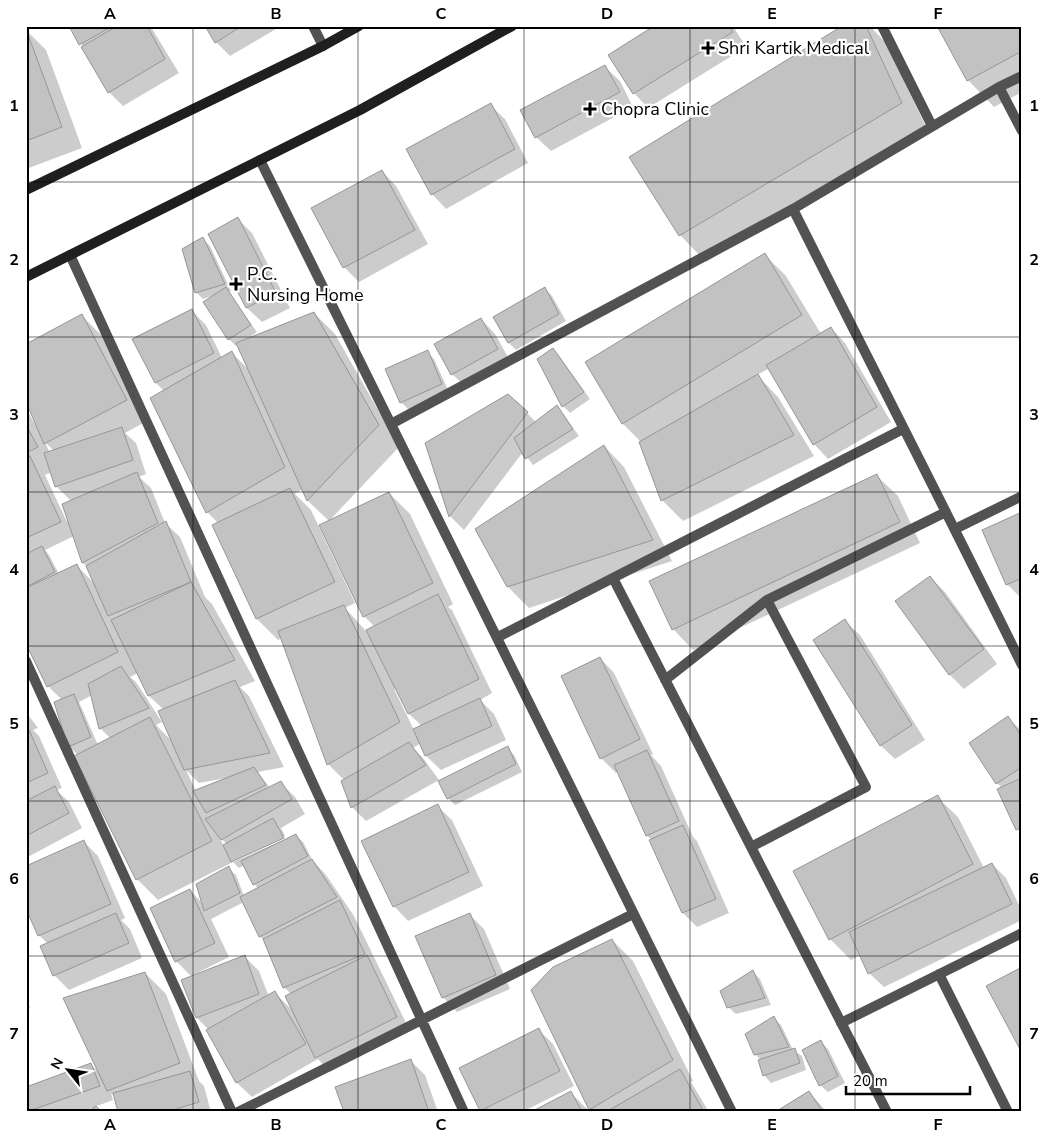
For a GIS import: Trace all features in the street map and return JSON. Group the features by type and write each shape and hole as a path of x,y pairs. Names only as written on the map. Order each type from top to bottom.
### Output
{"main road":[{"path":"26,190 323,46 359,26"},
{"path":"26,277 360,110 512,26"}],"street":[{"path":"313,26 323,46"},
{"path":"882,26 932,126"},
{"path":"392,424 793,209 999,87 1022,76"},
{"path":"999,87 1022,131"},
{"path":"260,160 732,1112"},
{"path":"793,209 903,429 955,528 1022,665"},
{"path":"70,255 464,1112"},
{"path":"498,637 903,429"},
{"path":"955,528 1022,496"},
{"path":"665,680 767,600 946,512"},
{"path":"613,578 887,1112"},
{"path":"751,847 866,787 767,600"},
{"path":"26,661 232,1112"},
{"path":"238,1112 633,914"},
{"path":"841,1023 1022,933"},
{"path":"939,974 1008,1112"}],"building":[{"path":"69,26 113,26 79,45"},
{"path":"117,26 147,26 165,59 108,93 81,47"},
{"path":"205,26 242,26 215,43"},
{"path":"654,26 729,26 733,32 633,94 608,55"},
{"path":"842,26 866,26 902,103 679,236 629,157"},
{"path":"937,26 1022,26 1022,51 967,81"},
{"path":"26,29 62,127 26,141"},
{"path":"605,65 620,92 535,138 520,110"},
{"path":"491,103 515,149 431,195 406,149"},
{"path":"382,170 415,230 343,268 311,208"},
{"path":"238,217 276,293 246,308 208,234"},
{"path":"203,237 225,284 195,293 182,249"},
{"path":"765,253 802,315 622,424 585,362"},
{"path":"226,287 251,325 228,340 203,302"},
{"path":"545,287 559,314 508,343 493,317"},
{"path":"192,309 214,353 155,383 132,339"},
{"path":"314,312 379,425 307,501 236,343"},
{"path":"82,314 127,400 44,444 26,402 26,344"},
{"path":"481,318 498,349 451,375 434,344"},
{"path":"831,327 877,407 813,445 766,365"},
{"path":"553,348 584,392 562,407 537,359"},
{"path":"428,350 442,384 400,403 385,369"},
{"path":"232,351 285,467 206,513 150,398"},
{"path":"758,374 794,435 661,501 639,442"},
{"path":"508,394 528,412 449,517 425,443"},
{"path":"557,405 573,429 525,459 514,438"},
{"path":"26,425 38,447 26,453"},
{"path":"122,427 133,460 55,487 44,453"},
{"path":"604,445 653,540 507,587 475,529"},
{"path":"30,456 61,522 26,538 26,457"},
{"path":"137,472 158,523 82,563 62,504"},
{"path":"877,474 900,522 672,630 649,581"},
{"path":"290,488 335,582 256,619 212,525"},
{"path":"389,492 433,583 363,617 319,525"},
{"path":"1022,512 1022,578 1006,585 982,530"},
{"path":"166,521 191,582 108,616 86,566"},
{"path":"42,546 55,572 26,587 26,554"},
{"path":"77,564 118,652 47,687 26,644 26,588"},
{"path":"930,576 984,649 949,675 895,601"},
{"path":"191,582 235,660 148,696 111,620"},
{"path":"438,594 479,679 408,714 366,630"},
{"path":"344,605 400,722 327,765 278,631"},
{"path":"845,619 912,725 880,746 813,640"},
{"path":"600,657 640,739 600,759 561,676"},
{"path":"121,666 149,708 99,729 88,684"},
{"path":"235,680 270,753 184,770 158,711"},
{"path":"74,694 91,737 68,747 54,702"},
{"path":"480,698 492,726 425,756 413,729"},
{"path":"1008,716 1022,737 1022,767 996,784 969,743"},
{"path":"150,717 212,841 136,880 74,756"},
{"path":"26,723 48,773 26,783"},
{"path":"409,742 426,765 351,808 341,781"},
{"path":"508,746 516,764 447,799 438,781"},
{"path":"647,750 679,821 646,836 614,765"},
{"path":"254,767 266,785 206,813 193,791"},
{"path":"1022,778 1022,827 1016,830 997,789"},
{"path":"281,781 292,799 221,840 205,819"},
{"path":"55,786 69,813 26,836 26,801"},
{"path":"938,795 973,864 829,940 793,871"},
{"path":"438,804 469,872 393,907 361,841"},
{"path":"273,818 284,838 231,862 223,845"},
{"path":"683,825 716,899 682,913 649,840"},
{"path":"296,834 308,856 253,885 241,861"},
{"path":"84,840 111,904 38,936 26,909 26,866"},
{"path":"312,859 337,897 259,937 240,897"},
{"path":"992,863 1012,904 868,974 849,932"},
{"path":"229,866 240,893 204,911 196,884"},
{"path":"190,889 215,943 175,962 150,908"},
{"path":"340,900 365,954 283,988 263,939"},
{"path":"116,913 129,943 53,976 40,946"},
{"path":"470,913 496,975 442,998 415,936"},
{"path":"612,939 673,1060 589,1110 531,990 553,967"},
{"path":"245,955 259,994 196,1018 181,980"},
{"path":"367,955 397,1017 315,1058 285,996"},
{"path":"1022,967 1022,1053 986,986"},
{"path":"753,970 765,998 727,1008 720,991"},
{"path":"145,972 180,1063 107,1091 63,998"},
{"path":"275,991 306,1044 236,1083 206,1030"},
{"path":"774,1016 789,1047 754,1055 745,1034"},
{"path":"539,1028 560,1071 480,1111 459,1068"},
{"path":"821,1040 838,1076 819,1086 802,1050"},
{"path":"795,1048 800,1063 763,1076 758,1060"},
{"path":"411,1059 429,1112 344,1112 335,1087"},
{"path":"91,1063 100,1086 26,1112 26,1087"},
{"path":"680,1069 704,1112 606,1112"},
{"path":"190,1071 199,1102 166,1112 118,1112 113,1093"},
{"path":"571,1091 582,1112 531,1112"},
{"path":"809,1091 823,1112 781,1112 780,1109"},
{"path":"96,1106 102,1112 87,1112"}],"place":[{"name":"Shri Kartik Medical","path":"708,48"},
{"name":"Chopra Clinic","path":"590,109"},
{"name":"P.C. Nursing Home","path":"236,284"}]}
